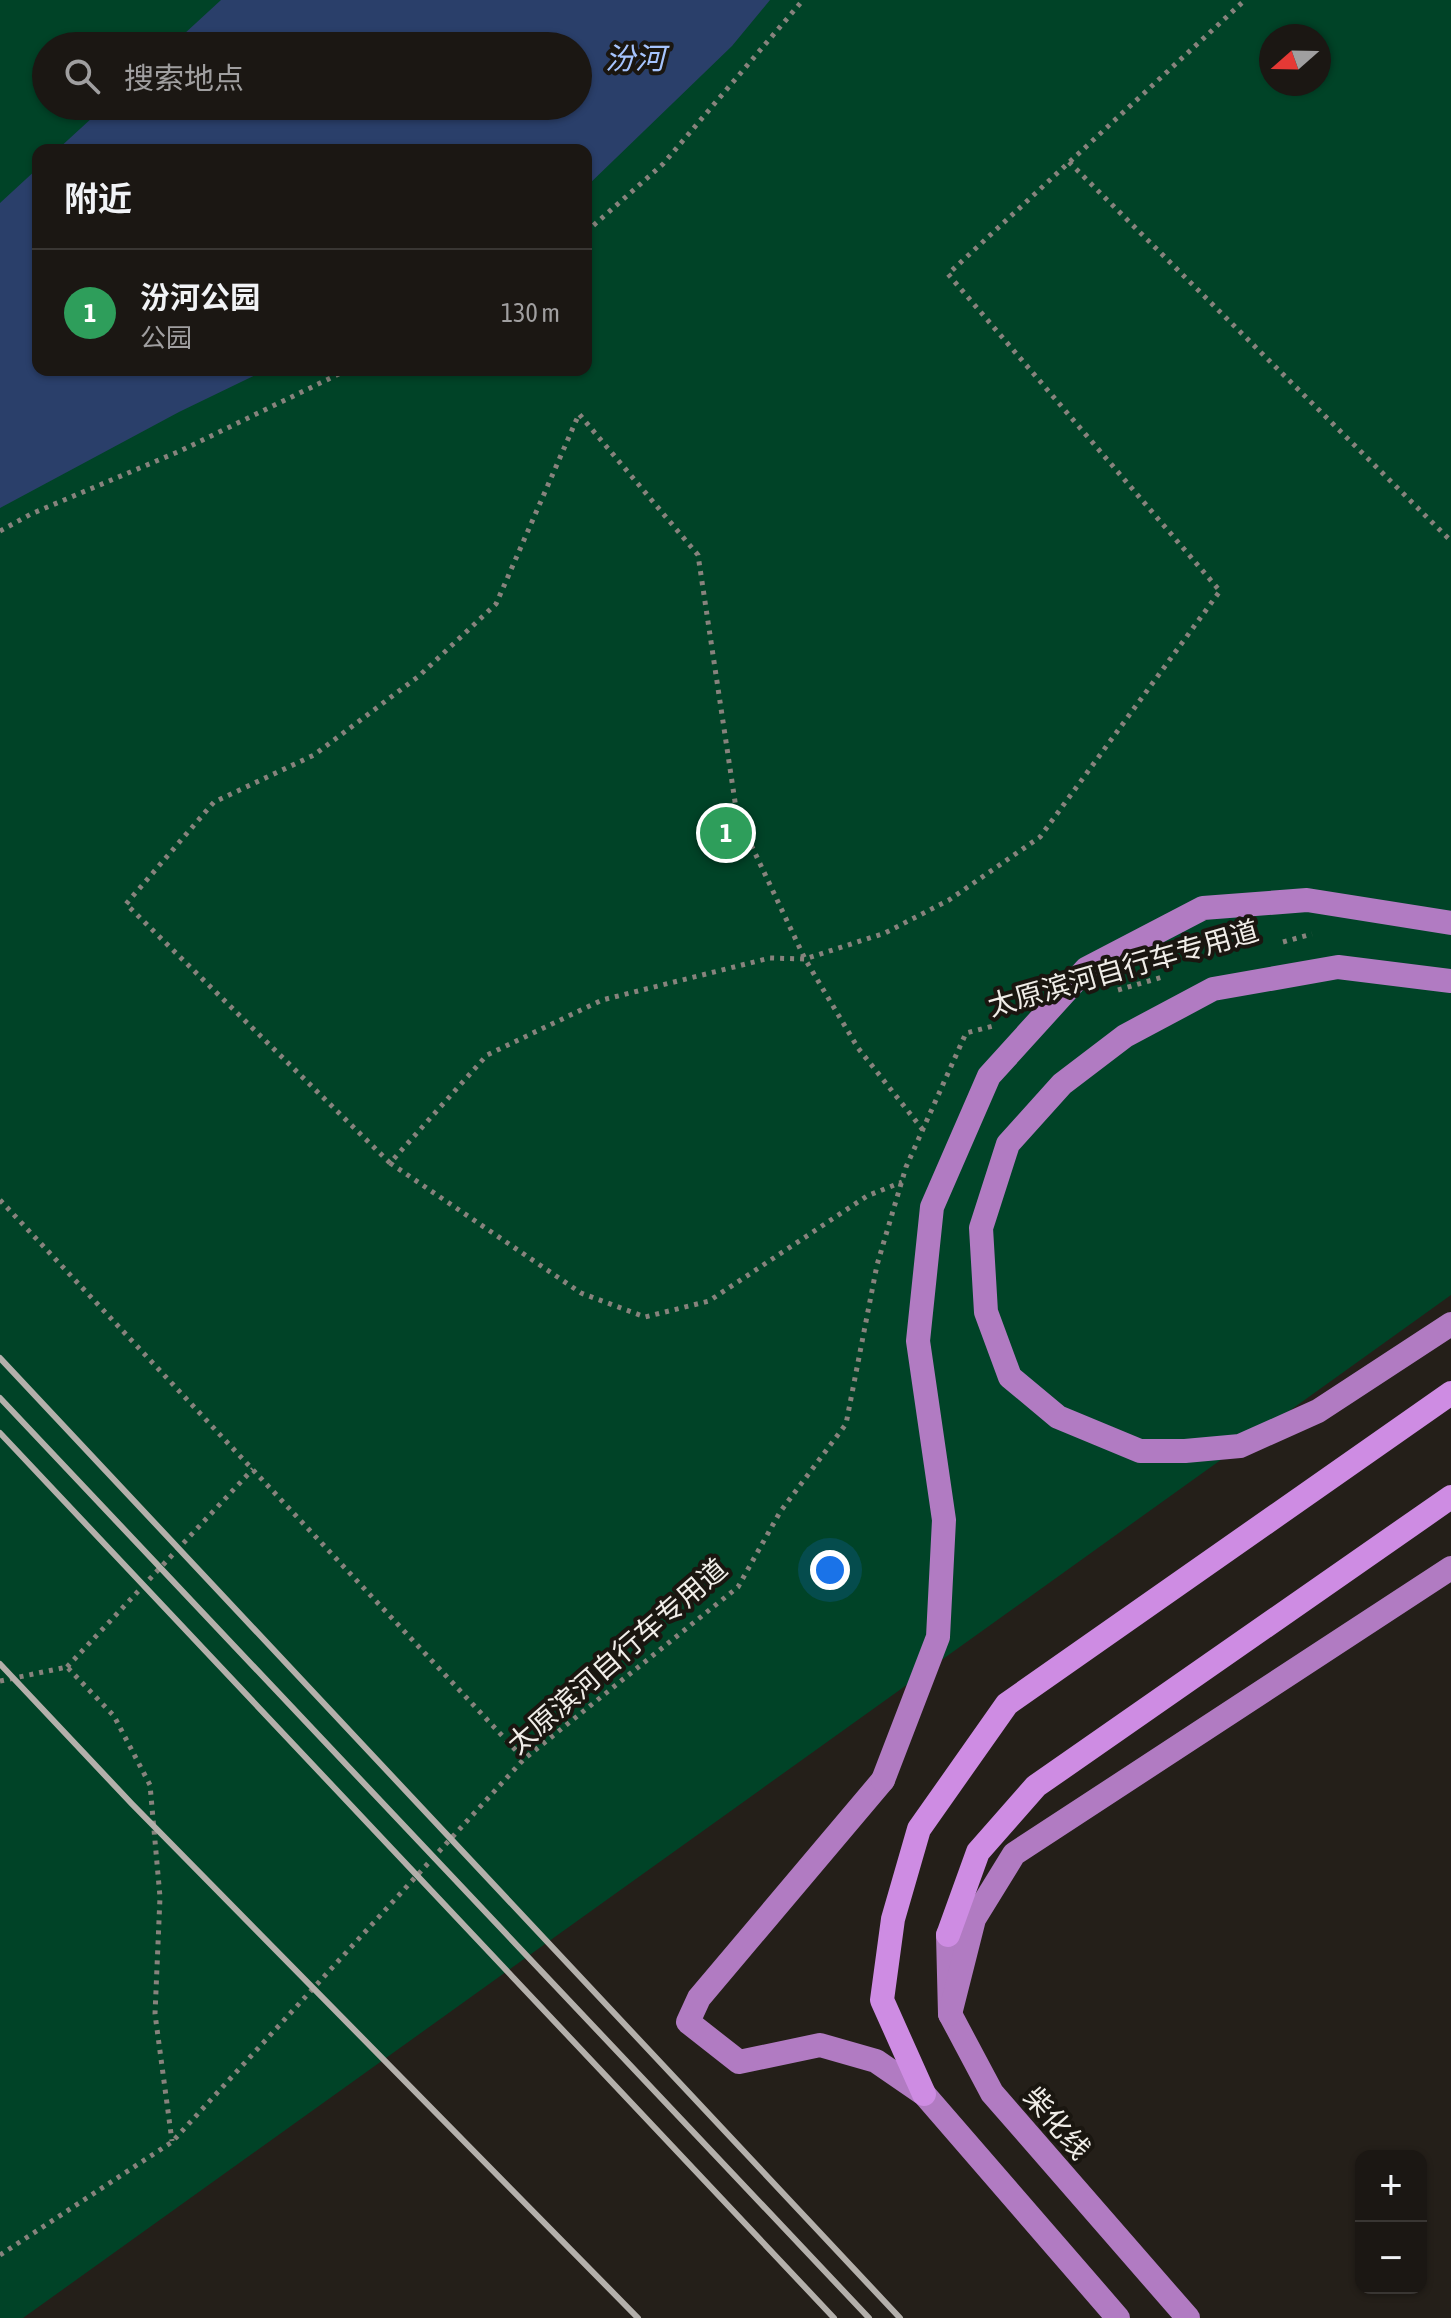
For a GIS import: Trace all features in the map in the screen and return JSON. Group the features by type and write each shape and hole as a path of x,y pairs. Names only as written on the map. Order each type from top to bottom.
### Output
{"highway":[{"path":"924,2094 882,2000 893,1919 919,1829 1007,1704 1451,1393"},
{"path":"948,1935 978,1852 1036,1786 1451,1497"}],"main road":[{"path":"1118,2318 924,2094 876,2061 820,2045 739,2062 688,2022 699,1998 883,1780 938,1637 944,1520 918,1341 932,1207 989,1076 1086,969 1203,908 1307,900 1451,923"},
{"path":"1451,981 1338,967 1213,989 1125,1036 1062,1084 1008,1144 981,1228 986,1312 1010,1377 1058,1417 1140,1451 1240,1446 1318,1411 1451,1324"},
{"path":"950,2014 974,1919 1014,1854 1451,1568"},
{"name":"柴化线","path":"948,1935 950,2014 992,2093 1188,2318"}],"path":[{"path":"592,227 663,164 803,0"},
{"path":"390,1163 487,1055 602,1000 770,958 805,959 885,933 949,900 1040,837 1220,591 948,274 1245,0"},
{"path":"1069,162 1451,541"},
{"path":"0,531 31,514 180,451 335,376"},
{"path":"902,1182 867,1196 709,1301 645,1317 581,1293 390,1163 126,904 214,802 314,755 419,676 496,604 579,414 698,555 737,815 805,959 858,1048 923,1130"},
{"name":"太原滨河自行车专用道","path":"1269,946 1315,933"},
{"name":"太原滨河自行车专用道","path":"1118,990 1178,972"},
{"name":"太原滨河自行车专用道","path":"0,2255 172,2142 524,1759 738,1587 780,1512 846,1424 877,1265 906,1167 966,1033 996,1025"},
{"path":"0,1200 524,1759"},
{"path":"0,1681 67,1667 253,1469"},
{"path":"67,1667 114,1716 150,1785 160,1897 155,2014 172,2142"}],"green space":[{"path":"0,0 1451,0 1451,1295 23,2318 0,2318"}],"water":[{"name":"汾河","path":"221,0 770,0 732,46 592,181 592,144 64,144 90,120 592,120 592,32 186,32"},
{"path":"32,174 32,376 254,376 179,412 0,508 0,203"}],"railway":[{"path":"0,1358 900,2318"},
{"path":"0,1398 869,2318"},
{"path":"0,1433 834,2318"},
{"path":"0,1664 132,1804 638,2318"}],"place":[{"name":"汾河公园","path":"726,833"}]}
